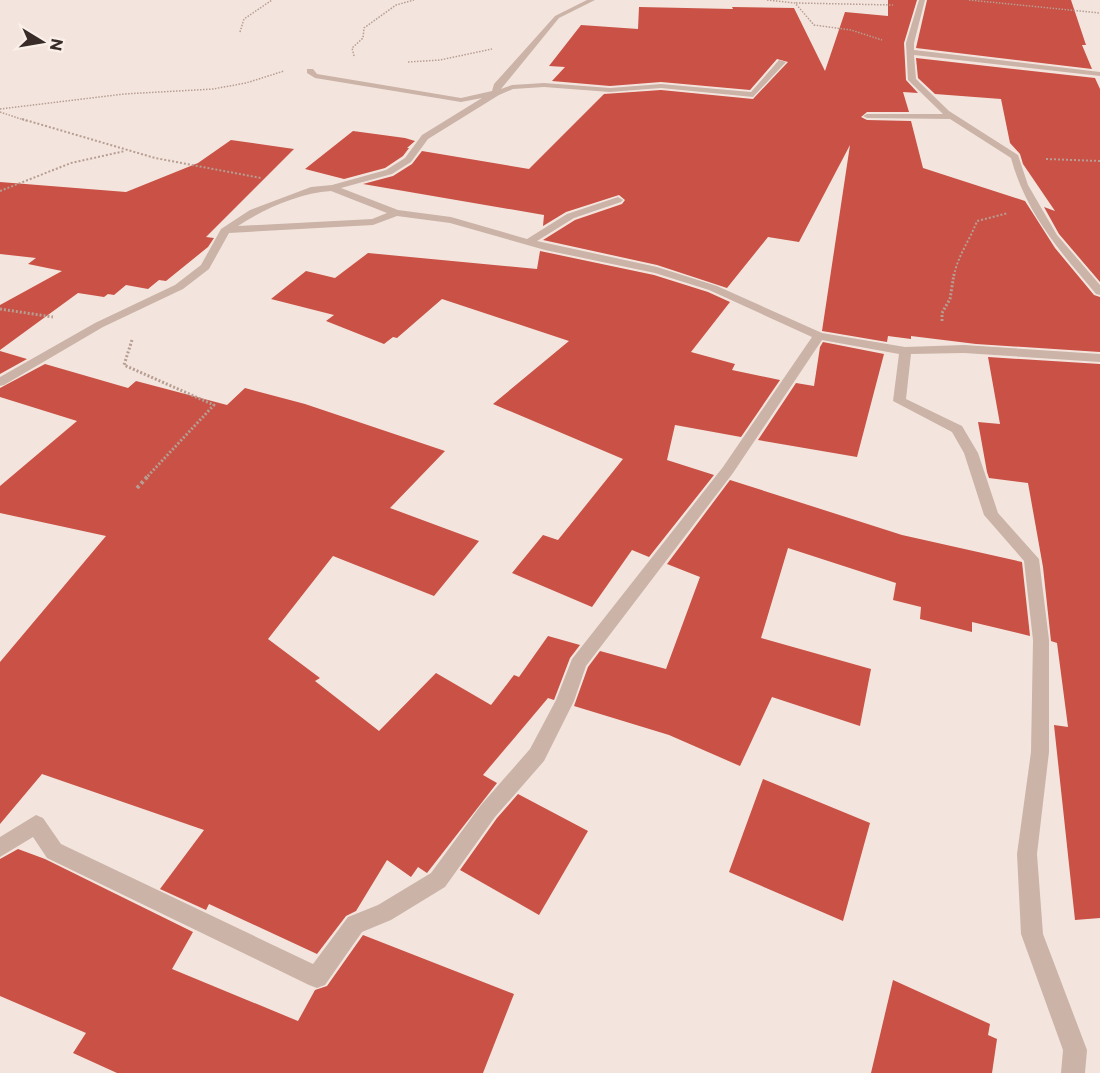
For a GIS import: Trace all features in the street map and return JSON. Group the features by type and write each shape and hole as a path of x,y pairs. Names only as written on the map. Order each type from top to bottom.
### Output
{"street":[{"path":"496,93 497,86 557,17 592,0"},
{"path":"922,0 910,47 912,80 953,117 1015,157 1023,185 1053,236 1100,292"},
{"path":"910,47 1100,74"},
{"path":"310,71 315,76 461,100 496,93 512,87 544,85 610,90 661,86 685,87 753,95 782,62"},
{"path":"0,382 99,325 179,287 205,267 225,231 253,212 314,189 332,188 389,172 408,160 425,137 496,93"},
{"path":"867,116 953,117"},
{"path":"332,188 396,213 451,220 529,242 657,270 713,288 819,336 905,351 964,349 1100,358"},
{"path":"529,242 565,217 591,206 618,200"},
{"path":"225,231 372,222 396,213"},
{"path":"0,848 36,824 54,851 317,977 355,924 384,913 438,880 488,811 537,755 565,701 578,664 619,608 728,470 819,336"},
{"path":"905,351 899,401 957,429 971,453 991,515 1031,559 1041,640 1040,752 1027,854 1032,934 1075,1050 1073,1073"}],"path":[{"path":"240,32 243,19 272,0"},
{"path":"355,59 352,48 363,38 364,28 396,5 414,0"},
{"path":"766,0 795,3 867,3 920,9"},
{"path":"969,0 1100,13"},
{"path":"795,3 814,25 834,26 910,47"},
{"path":"399,60 440,60 408,62"},
{"path":"0,111 124,94 213,89 246,83 281,72 310,71"},
{"path":"0,111 128,151 262,178"},
{"path":"0,191 71,163 128,151"},
{"path":"1015,157 1100,161"},
{"path":"935,350 940,338 942,313 950,299 956,262 969,243 977,221 1034,203"},
{"path":"137,488 214,405 124,365 147,304"},
{"path":"0,309 99,325"}],"building":[{"path":"888,0 917,0 904,43 906,80 918,93 903,92 909,112 867,112 861,117 867,120 911,121 923,168 1025,201 1055,248 1094,295 1100,297 1100,352 976,344 911,336 911,339 888,336 887,342 822,331 850,145 799,242 768,237 727,288 657,265 543,240 575,220 622,204 625,200 619,195 566,212 543,226 544,215 363,184 393,176 412,164 422,151 529,169 604,94 661,90 753,99 788,62 777,59 750,90 661,82 610,86 552,81 565,67 549,66 581,25 638,29 639,7 794,8 825,71 845,12 888,16"},
{"path":"927,0 1071,0 1086,45 1082,45 1092,69 916,48"},
{"path":"916,58 1095,78 1100,89 1100,282 1059,234 1044,207 1055,211 1023,164 1020,154 1010,143 1001,99 935,94 918,78"},
{"path":"353,131 415,141 407,148 409,148 403,156 385,168 344,179 305,169"},
{"path":"231,140 294,149 206,237 214,238 208,247 166,281 159,280 148,289 126,285 114,295 108,294 104,297 78,293 0,350 0,305 62,271 28,264 36,258 0,254 0,182 126,192 198,163"},
{"path":"540,251 654,275 708,292 730,302 691,352 735,364 732,370 780,380 741,437 675,425 667,460 714,475 649,557 632,550 592,607 512,573 543,535 558,540 623,459 493,404 569,341 442,299 397,338 393,337 384,344 326,321 334,315 271,299 306,271 335,278 368,253 537,269"},
{"path":"823,342 884,354 857,457 758,440 796,383 814,386 820,347"},
{"path":"0,351 27,359 0,374"},
{"path":"988,357 1100,364 1100,918 1075,920 1054,725 1068,727 1057,643 1051,641 1043,567 1028,483 989,478 987,472 978,422 1000,424"},
{"path":"45,364 128,388 136,381 227,405 245,388 305,404 445,451 390,508 479,541 434,596 333,556 268,639 320,678 315,681 379,731 436,673 491,705 514,675 519,677 548,636 580,645 570,658 554,700 548,698 483,775 497,783 427,873 418,867 411,877 387,860 356,911 346,916 317,954 209,904 206,910 160,889 204,830 42,774 0,824 0,662 106,536 0,513 0,486 77,421 0,397 0,388"},
{"path":"730,480 902,535 1022,562 1030,636 972,622 972,632 920,619 921,607 893,600 896,583 788,548 761,638 871,669 860,726 772,697 740,766 669,735 574,706 588,667 600,651 666,669 700,577 667,564"},
{"path":"763,779 870,823 843,921 729,872"},
{"path":"518,794 588,831 539,915 460,870 497,818"},
{"path":"18,849 45,859 193,932 172,969 298,1021 315,990 327,986 363,935 514,994 483,1073 117,1073 73,1053 86,1033 0,996 0,859"},
{"path":"893,980 990,1024 988,1035 997,1039 992,1073 871,1073"}]}
